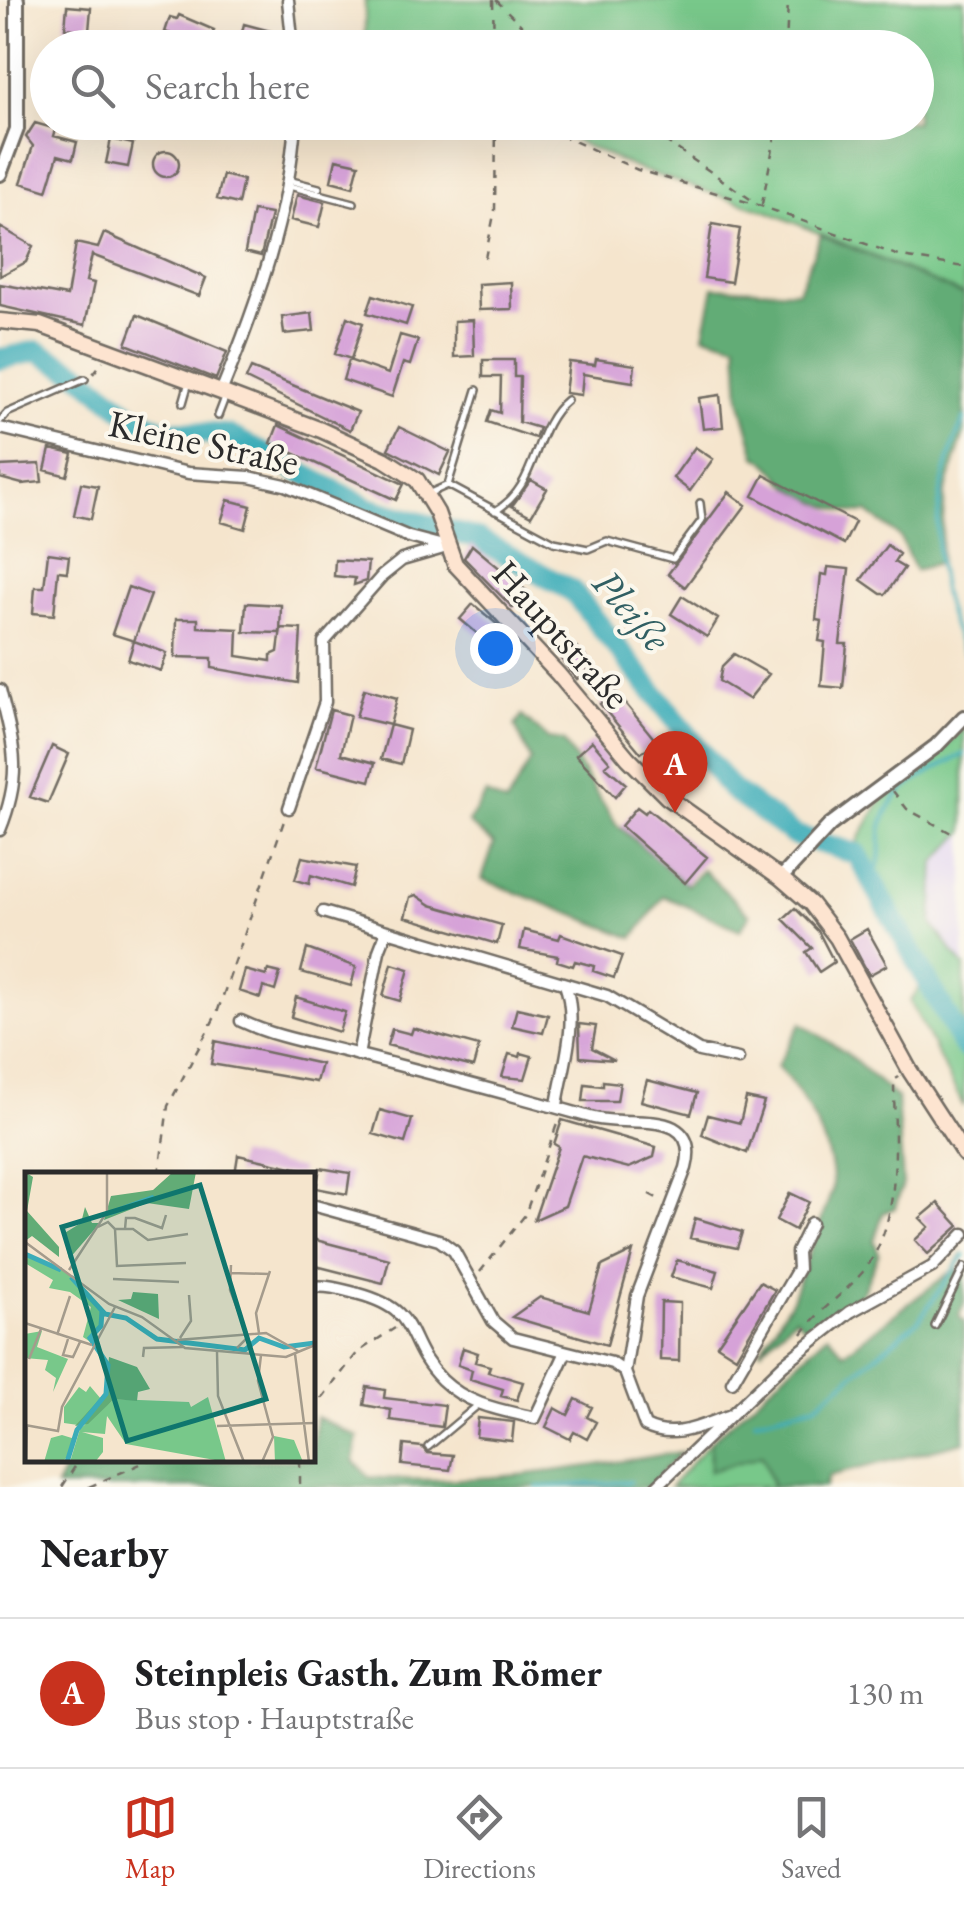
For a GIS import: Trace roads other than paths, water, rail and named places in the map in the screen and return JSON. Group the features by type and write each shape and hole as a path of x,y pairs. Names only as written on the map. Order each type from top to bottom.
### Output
{"main road":[{"name":"Hauptstraße","path":"0,320 40,325 224,393 384,459 417,480 437,513 455,564 667,797 811,904 837,938 910,1071 964,1154"}],"street":[{"path":"0,174 18,128 17,0"},
{"path":"288,0 290,30"},
{"path":"224,393 260,292 292,140"},
{"name":"Kleine Straße","path":"0,425 188,473 249,476 285,485 410,537 447,543"},
{"path":"289,808 325,702 324,642 392,568 402,560 447,543"},
{"path":"0,690 18,764 14,796 0,830"},
{"path":"781,878 830,825 936,746 964,717"},
{"path":"323,912 607,996 699,1051 738,1059"},
{"path":"358,1054 378,951 386,933"},
{"path":"560,1106 570,1036 570,1000 565,984"},
{"path":"241,1021 270,1034 618,1123 670,1126 684,1134 690,1152 670,1220 650,1258 638,1296 625,1372 646,1426 657,1432 673,1434 731,1415"},
{"path":"315,1207 439,1240 454,1252 493,1321 513,1338 612,1363 625,1372"},
{"path":"754,1392 736,1377 798,1270 797,1252 810,1222"},
{"path":"656,1487 800,1350 850,1312 932,1267 964,1234"},
{"path":"315,1286 326,1285 390,1302 406,1320 420,1354 443,1382 478,1405 535,1418 565,1354"}],"lane":[{"path":"286,182 318,188"},
{"path":"286,182 354,203"},
{"path":"0,425 7,412 85,379"},
{"path":"183,403 189,380"},
{"path":"427,494 448,485 477,390"},
{"path":"218,416 224,393"},
{"path":"495,511 523,486 552,412 567,400"},
{"path":"448,485 554,542 588,549 606,541 673,559 702,520 700,504"},
{"path":"935,1326 964,1267"},
{"path":"428,1447 478,1405"}],"waterway":[{"name":"Pleiße","path":"0,359 37,351 80,374 131,415 162,430 228,435 369,508 478,539 572,591 731,789 794,835 857,854 964,1047"},
{"path":"964,419 944,477 937,536 944,596 964,653"},
{"path":"872,877 880,859 885,817 892,804 912,783 964,754"},
{"path":"755,1420 816,1405 919,1320 964,1255"},
{"path":"537,1487 630,1482"}],"place":[{"name":"Steinpleis Gasth. Zum Römer","path":"675,813"}]}
